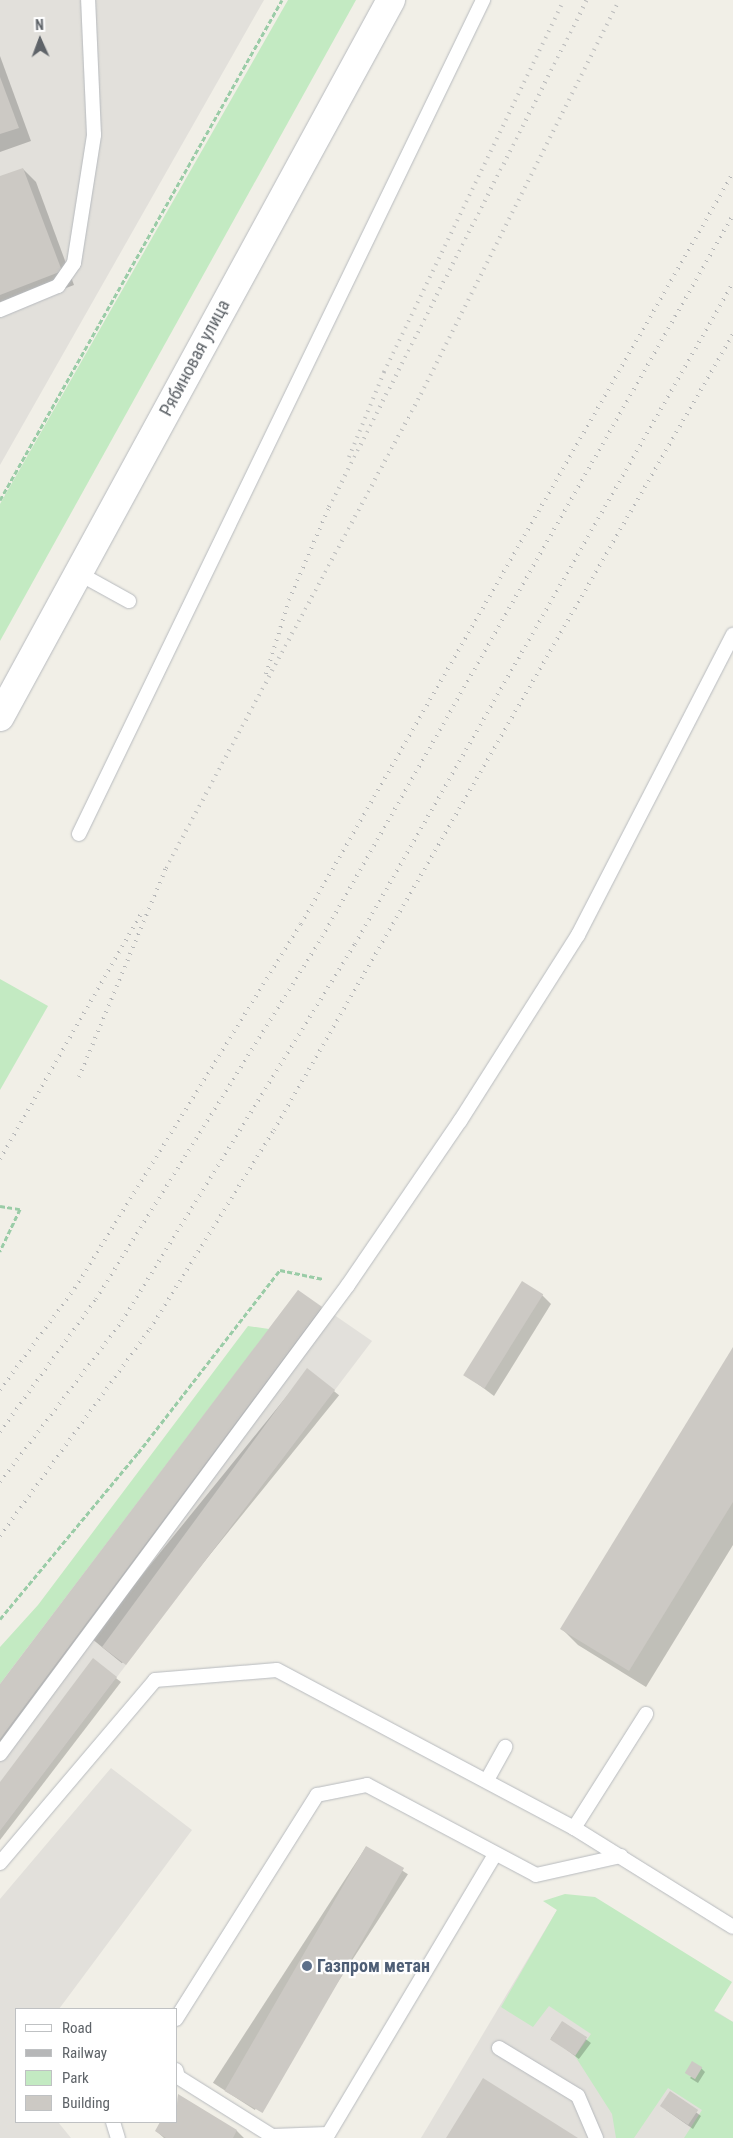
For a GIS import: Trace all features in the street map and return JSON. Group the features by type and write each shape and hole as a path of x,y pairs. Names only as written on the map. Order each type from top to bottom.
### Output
{"street":[{"name":"Рябиновая улица","path":"0,717 80,574 391,0"}],"lane":[{"path":"0,310 58,286 74,263 94,135 88,0"},
{"path":"79,834 483,0"},
{"path":"80,574 129,601"},
{"path":"0,1754 348,1285 460,1121 578,935 733,635"},
{"path":"0,1863 155,1680 277,1670 487,1780 574,1828 733,1927"},
{"path":"574,1828 646,1714"},
{"path":"487,1780 505,1747"},
{"path":"178,2016 317,1795 367,1786 536,1875 621,1856"},
{"path":"178,2077 272,2136 327,2136 495,1854"},
{"path":"499,2048 578,2096 596,2138"},
{"path":"113,2123 118,2138"}],"path":[{"path":"0,500 282,0"},
{"path":"0,1206 20,1209 0,1251"},
{"path":"0,1619 138,1453 280,1270 348,1285"}],"shaded area":[{"path":"0,0 264,0 0,465"},
{"path":"298,1290 372,1341 0,1831 0,1684"},
{"path":"111,1768 192,1830 60,2008 15,2008 15,2123 59,2123 71,2138 0,2138 0,1899"},
{"path":"557,1910 733,2022 733,2138 421,2138"}],"green space":[{"path":"288,0 356,0 0,641 0,504"},
{"path":"0,979 48,1006 0,1090"},
{"path":"248,1326 269,1329 0,1684 0,1647 38,1605"},
{"path":"565,1894 595,1897 732,1982 714,2011 733,2022 733,2138 684,2138 702,2110 668,2088 634,2138 616,2138 612,2114 575,2056 591,2034 549,2006 533,2027 501,2007 557,1910 543,1901"}],"building":[{"path":"0,77 19,128 0,134"},
{"path":"23,168 62,271 0,295 0,176"},
{"path":"522,1281 543,1294 484,1388 463,1375"},
{"path":"298,1290 322,1307 0,1739 0,1684"},
{"path":"733,1347 733,1502 629,1671 560,1629"},
{"path":"307,1368 335,1390 126,1665 102,1647"},
{"path":"93,1658 117,1677 0,1831 0,1782"},
{"path":"366,1846 404,1868 263,2113 225,2091"},
{"path":"562,2021 587,2037 575,2056 550,2039"},
{"path":"692,2061 702,2067 695,2079 685,2073"},
{"path":"483,2078 578,2138 446,2138"},
{"path":"670,2091 698,2110 688,2125 660,2106"},
{"path":"178,2094 237,2130 233,2138 166,2138 155,2131 159,2123 178,2123"}],"railway":[{"path":"349,457 384,372 564,0"},
{"path":"266,674 289,600 329,507 587,0"},
{"path":"79,1077 166,868 421,394 619,0"},
{"path":"0,1390 75,1288 301,924 733,173"},
{"path":"0,1432 96,1299 322,937 733,215"},
{"path":"0,1482 122,1321 355,944 733,283"},
{"path":"0,1536 150,1329 274,1130 733,334"},
{"path":"0,1159 143,910"}],"place":[{"name":"Газпром метан","path":"307,1966"}]}
